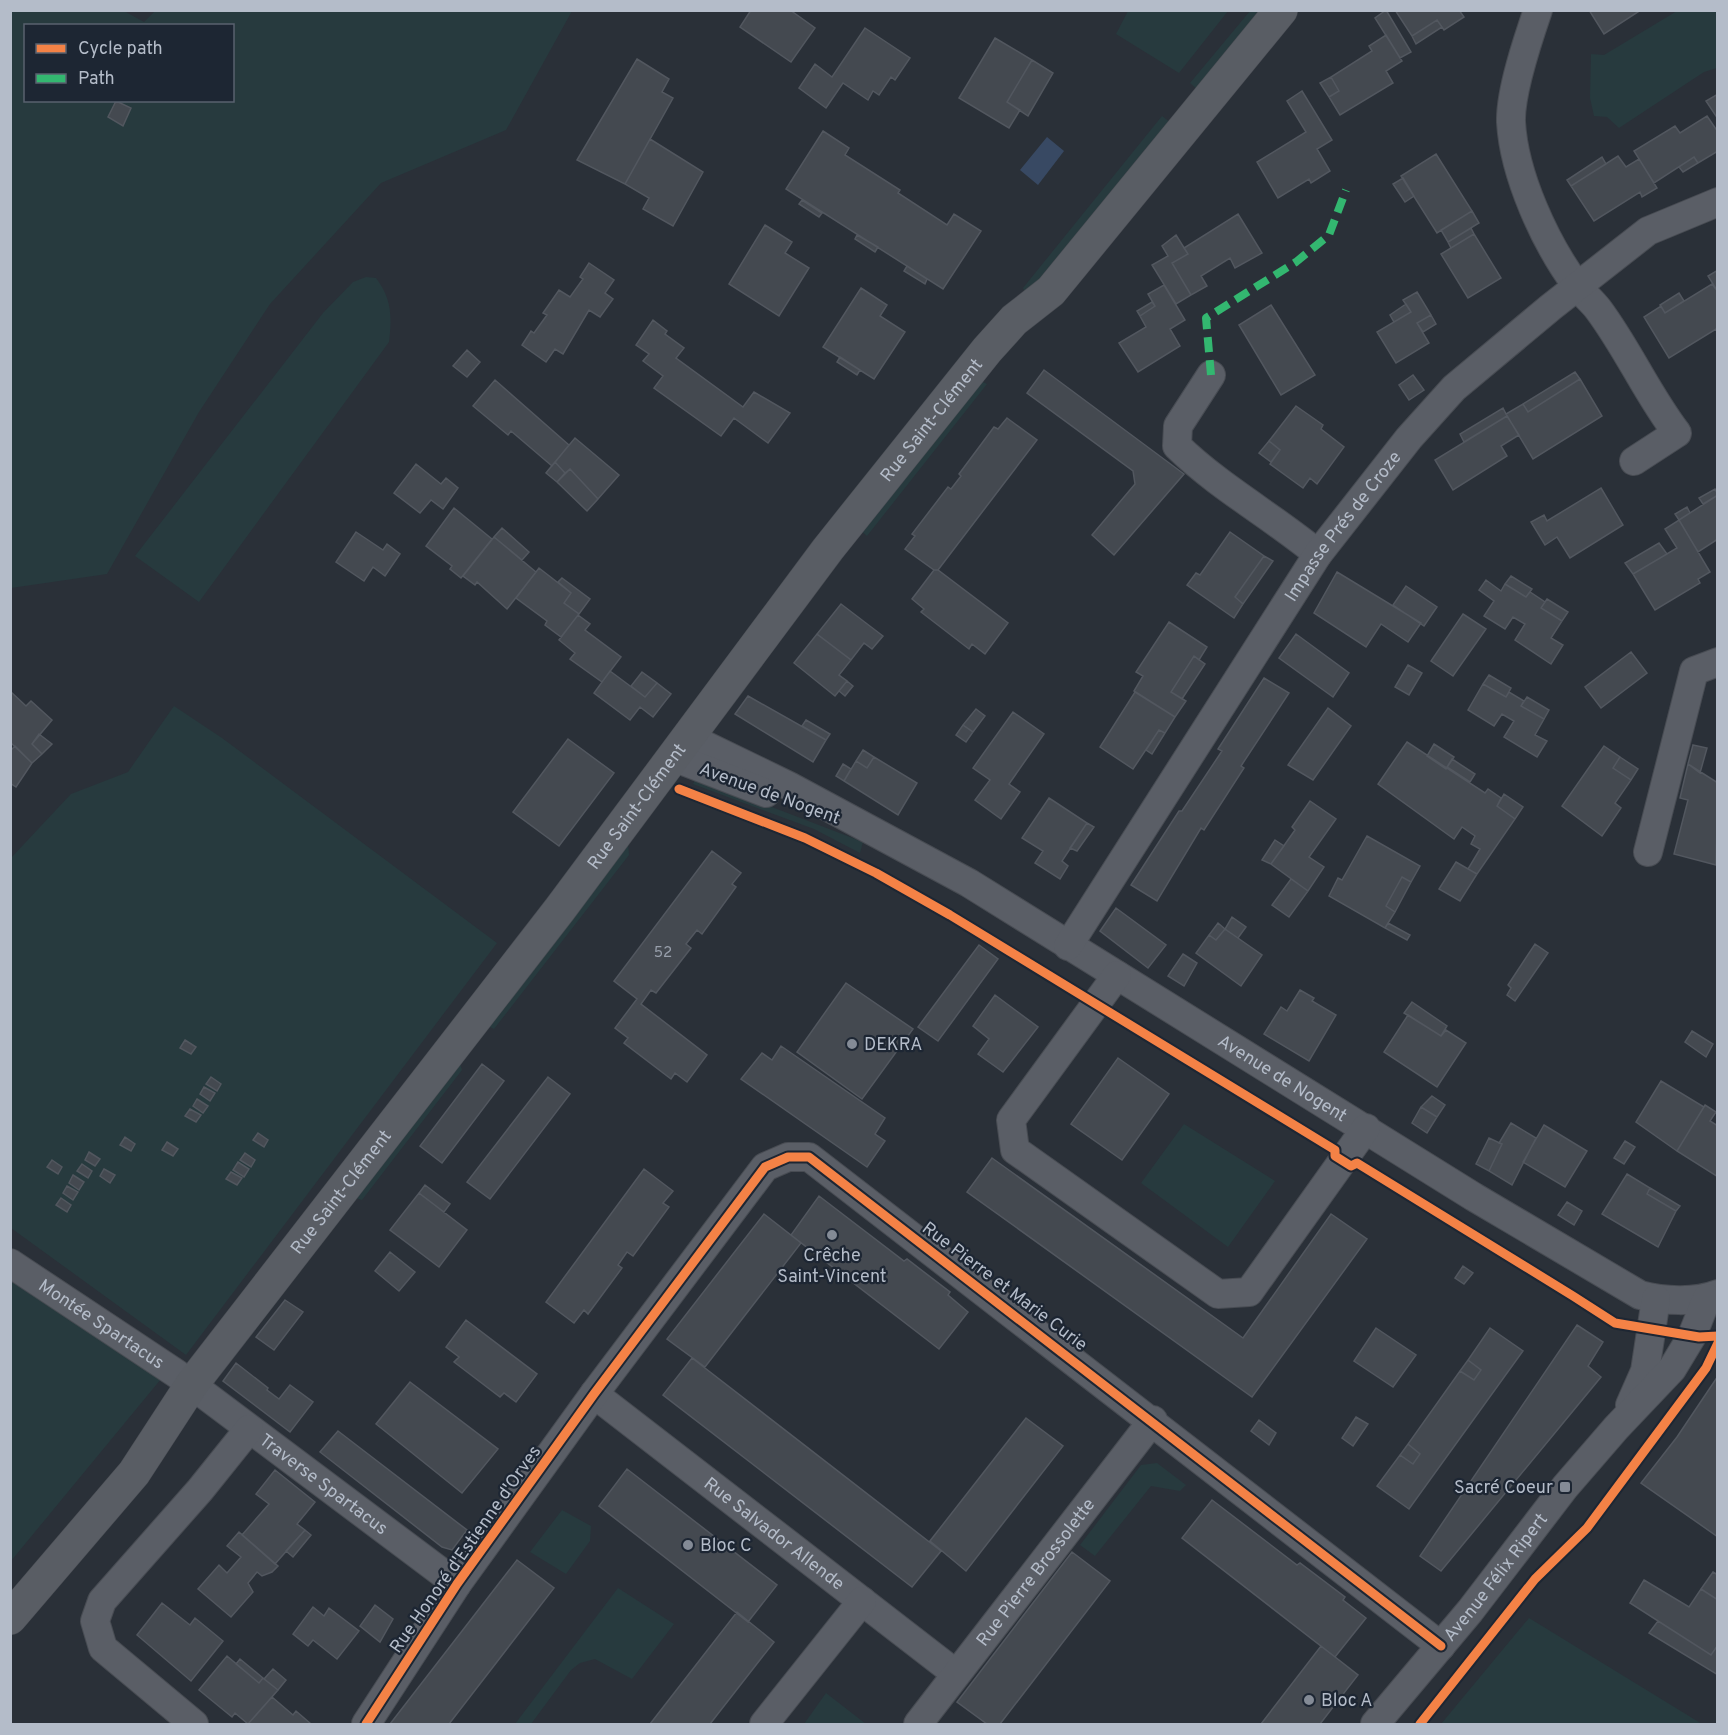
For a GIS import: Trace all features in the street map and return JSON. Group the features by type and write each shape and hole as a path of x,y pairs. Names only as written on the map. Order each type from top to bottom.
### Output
{"main road":[{"name":"Rue Saint-Clément","path":"10,1618 134,1473 192,1384 553,918 828,549 987,350 1014,320 1051,291 1281,10"}],"street":[{"path":"1538,10 1522,60 1511,121 1523,179 1541,230 1577,286 1599,309 1659,410 1677,433 1634,461"},
{"name":"Impasse Prés de Croze","path":"1068,946 1318,554 1409,438 1454,388 1577,286 1648,231 1718,202"},
{"path":"1211,375 1178,426 1177,446 1193,462 1286,527 1318,554"},
{"path":"1648,852 1694,671 1718,662"},
{"name":"Avenue de Nogent","path":"681,747 867,828 969,883 1530,1231 1640,1295 1656,1299 1712,1296"},
{"path":"1117,975 1011,1120 1015,1150 1218,1294 1250,1292 1366,1128"},
{"name":"Rue Pierre et Marie Curie","path":"594,1394 765,1167 788,1157 809,1157 1153,1420 1441,1646"},
{"name":"Montée Spartacus","path":"10,1263 192,1384"},
{"name":"Avenue Félix Ripert","path":"1375,1725 1441,1646 1559,1495 1616,1428 1672,1369 1712,1296"},
{"name":"Avenue Félix Ripert","path":"1616,1428 1633,1400 1645,1371 1656,1299"},
{"name":"Traverse Spartacus","path":"192,1384 457,1584"},
{"name":"Rue Honoré d'Estienne d'Orves","path":"366,1725 457,1584 594,1394"},
{"name":"Rue Salvador Allende","path":"594,1394 955,1673"},
{"name":"Rue Pierre Brossolette","path":"918,1725 955,1673 1153,1420"},
{"path":"194,1725 103,1648 95,1621 102,1601 200,1490 249,1429"},
{"path":"764,1725 862,1600"}],"green space":[{"path":"156,10 572,11 506,130 381,183 270,304 199,412 107,574 11,588 10,11 124,11 144,22"},
{"path":"1128,10 1228,11 1179,73 1116,34"},
{"path":"1250,11 1265,11 1198,90 1190,83"},
{"path":"1677,11 1717,11 1717,68 1704,72 1619,128 1607,117 1594,116 1590,98 1591,54 1604,55"},
{"path":"1162,116 1171,123 1041,283 1025,292 1023,288"},
{"path":"366,277 376,278 388,301 390,308 389,342 199,602 135,556 323,313 353,282"},
{"path":"981,381 987,384 867,536 860,530"},
{"path":"174,706 222,738 497,943 186,1355 11,1228 10,859 71,794 128,772"},
{"path":"696,778 863,842 860,853 814,829 693,784"},
{"path":"628,843 629,855 494,1029 488,1026"},
{"path":"460,1064 462,1070 362,1200 356,1198"},
{"path":"1184,1124 1275,1181 1228,1247 1141,1183"},
{"path":"11,1279 161,1379 11,1561"},
{"path":"1157,1463 1186,1485 1180,1491 1151,1486 1095,1556 1080,1545 1141,1465"},
{"path":"562,1510 591,1526 590,1541 566,1574 530,1552"},
{"path":"618,1588 674,1624 632,1679 595,1659 580,1663 571,1670 531,1724 515,1724"},
{"path":"1529,1618 1702,1724 1441,1724"},
{"path":"826,1693 866,1724 804,1724"}],"water":[{"path":"1047,137 1064,151 1038,185 1020,170"}],"building":[{"path":"751,10 790,10 815,28 791,62 740,27"},
{"path":"1386,10 1411,52 1400,58 1375,18"},
{"path":"1395,10 1459,10 1464,17 1444,30 1437,20 1412,36"},
{"path":"1589,10 1641,10 1604,34"},
{"path":"1437,20 1442,27 1416,44 1412,36"},
{"path":"865,28 910,58 895,80 891,77 879,95 873,91 868,100 843,83 826,108 799,88 815,64 832,77"},
{"path":"1386,35 1402,61 1386,71 1393,83 1340,115 1329,97 1339,91 1331,77 1372,51 1369,46"},
{"path":"995,38 1032,60 1007,102 1020,110 1009,128 959,98"},
{"path":"637,59 669,79 662,92 673,98 625,184 577,160"},
{"path":"1032,60 1053,73 1028,116 1007,102"},
{"path":"1331,77 1339,91 1329,97 1320,83"},
{"path":"1302,91 1332,140 1317,149 1330,171 1311,183 1309,179 1278,198 1257,162 1306,132 1287,101"},
{"path":"1718,94 1718,119 1706,101"},
{"path":"116,102 131,108 123,126 108,117"},
{"path":"1707,116 1718,132 1718,151 1698,163 1694,157 1654,183 1634,151 1675,126 1680,133"},
{"path":"823,131 849,148 845,155 900,190 898,193 947,225 954,214 981,231 943,289 786,189"},
{"path":"650,139 703,172 673,226 643,209 649,198 625,184"},
{"path":"1436,154 1472,211 1437,233 1401,176"},
{"path":"1618,156 1626,167 1639,159 1657,188 1642,197 1640,192 1594,221 1571,186"},
{"path":"1602,157 1606,164 1571,186 1567,180"},
{"path":"1694,157 1698,163 1683,172 1679,167"},
{"path":"1403,178 1414,196 1405,202 1393,184"},
{"path":"802,200 822,213 819,217 799,204"},
{"path":"1472,211 1479,223 1448,242 1441,230"},
{"path":"1238,214 1262,253 1235,268 1230,258 1201,276 1207,286 1191,295 1172,263 1188,254 1184,248"},
{"path":"765,225 792,242 785,253 809,268 779,316 729,284"},
{"path":"1471,228 1474,234 1451,248 1448,242"},
{"path":"1474,234 1501,278 1468,298 1441,254"},
{"path":"857,235 878,247 875,252 855,239"},
{"path":"1176,235 1188,254 1172,263 1191,295 1176,304 1152,265 1168,256 1162,246"},
{"path":"589,263 614,280 605,293 613,299 600,317 589,310 563,354 555,349 546,362 522,345 531,331 534,333 547,315 543,313 559,290 570,297 583,279 580,277"},
{"path":"907,266 927,279 925,284 904,271"},
{"path":"1718,270 1718,292 1708,276"},
{"path":"1712,284 1718,292 1718,332 1716,329 1669,358 1644,317 1661,306 1665,313"},
{"path":"1164,285 1185,320 1170,329 1180,346 1138,372 1119,343 1146,327 1140,316 1155,306 1148,294"},
{"path":"861,288 887,305 880,316 905,332 874,379 823,347"},
{"path":"1417,292 1431,315 1417,323 1429,343 1396,363 1377,332 1411,312 1403,300"},
{"path":"1679,293 1684,301 1665,313 1660,305"},
{"path":"1152,302 1155,306 1140,316 1137,311"},
{"path":"1406,304 1411,312 1394,322 1390,315"},
{"path":"1271,305 1315,375 1281,395 1239,325"},
{"path":"1431,315 1436,324 1423,332 1417,323"},
{"path":"653,320 667,331 665,334 684,348 676,358 743,407 754,392 790,413 768,443 734,418 721,436 654,388 663,376 643,361 649,354 636,345"},
{"path":"467,350 480,362 467,377 453,366"},
{"path":"840,357 860,370 857,375 837,362"},
{"path":"1044,370 1184,474 1114,555 1092,535 1135,484 1133,471 1027,393"},
{"path":"1575,372 1580,379 1528,412 1523,404"},
{"path":"1413,375 1424,390 1409,400 1399,385"},
{"path":"1580,379 1602,416 1533,459 1506,414 1523,404 1528,412"},
{"path":"495,380 569,445 552,466 511,431 508,435 473,406"},
{"path":"1296,406 1323,425 1321,429 1344,447 1317,484 1310,478 1303,488 1270,464 1280,450 1269,441"},
{"path":"1503,408 1507,416 1464,442 1460,434"},
{"path":"1507,416 1519,435 1501,446 1507,456 1453,490 1435,460"},
{"path":"1007,418 1037,440 938,570 934,570 905,549 915,536 912,534 948,487 951,489 961,476 959,474 994,427 998,429"},
{"path":"575,438 619,475 598,499 570,469 565,473 555,462"},
{"path":"1269,441 1280,450 1271,462 1259,453"},
{"path":"555,462 565,473 557,482 546,473"},
{"path":"416,464 441,484 446,478 458,488 443,509 431,500 420,513 394,493"},
{"path":"570,469 598,499 587,511 557,482"},
{"path":"1601,488 1623,525 1570,558 1557,537 1545,545 1531,522 1544,515 1547,521"},
{"path":"1715,489 1718,495 1703,504 1699,498"},
{"path":"1718,495 1718,539 1698,552 1679,520"},
{"path":"1687,507 1690,513 1679,520 1675,514"},
{"path":"454,508 492,539 461,578 450,569 452,566 426,546"},
{"path":"1679,520 1710,572 1698,579 1700,583 1655,610 1633,574 1677,548 1665,529"},
{"path":"502,528 529,552 522,560 494,537"},
{"path":"356,532 383,550 387,544 400,554 385,576 373,567 364,581 336,562"},
{"path":"1230,532 1264,556 1235,597 1243,604 1234,618 1187,585 1196,573 1200,575"},
{"path":"494,537 536,572 507,609 477,582 475,585 463,576"},
{"path":"1659,543 1667,554 1633,574 1625,563"},
{"path":"1264,556 1273,561 1243,604 1235,597"},
{"path":"539,568 571,593 564,603 579,614 561,637 545,625 547,621 516,598"},
{"path":"934,570 938,570 1008,623 985,654 972,644 969,649 921,612 924,609 912,599"},
{"path":"1337,572 1421,623 1408,642 1381,624 1366,647 1314,613"},
{"path":"1511,576 1532,589 1526,597 1505,584"},
{"path":"562,578 590,599 579,614 564,603 571,593 558,582"},
{"path":"1486,580 1501,591 1505,584 1526,597 1530,592 1545,602 1541,608 1562,621 1551,638 1563,645 1551,664 1515,640 1525,624 1513,617 1505,629 1484,616 1494,601 1479,590"},
{"path":"1406,586 1437,607 1424,626 1393,605"},
{"path":"1547,599 1568,612 1562,621 1541,608"},
{"path":"841,604 883,636 872,649 864,643 851,660 817,634"},
{"path":"1463,614 1486,629 1453,676 1431,661"},
{"path":"578,615 590,624 585,630 621,657 602,682 570,659 575,653 559,640"},
{"path":"1169,622 1207,647 1199,660 1194,656 1171,692 1186,701 1175,717 1134,691 1143,676 1136,672"},
{"path":"817,634 851,660 839,675 847,681 835,696 794,663"},
{"path":"1296,634 1349,673 1333,697 1279,658"},
{"path":"1631,652 1647,673 1601,708 1585,687"},
{"path":"1194,656 1205,664 1182,699 1171,692"},
{"path":"1408,665 1422,673 1409,695 1395,687"},
{"path":"610,671 645,697 657,683 671,694 653,717 640,707 630,720 594,693"},
{"path":"642,672 657,683 645,697 631,686"},
{"path":"1489,675 1511,688 1506,697 1483,684"},
{"path":"1264,678 1289,693 1241,766 1244,768 1204,830 1201,828 1157,901 1131,885 1179,811 1182,811 1222,751 1218,749"},
{"path":"847,681 853,686 845,696 839,691"},
{"path":"1483,684 1506,697 1509,692 1524,701 1521,706 1544,719 1535,735 1547,741 1537,757 1504,737 1514,721 1502,714 1494,726 1468,710"},
{"path":"10,691 26,706 31,701 52,720 32,744 42,754 32,763 10,742"},
{"path":"1135,692 1175,717 1165,733 1159,730 1133,769 1100,747"},
{"path":"748,696 826,740 813,762 735,714"},
{"path":"1527,697 1549,710 1544,719 1521,706"},
{"path":"1328,708 1351,726 1313,780 1288,765"},
{"path":"976,709 985,716 973,732 963,725"},
{"path":"1013,712 1044,734 1009,784 1020,792 1001,819 975,800 990,780 973,768"},
{"path":"806,720 830,734 826,740 802,726"},
{"path":"963,725 973,732 966,742 956,735"},
{"path":"1159,730 1165,733 1152,754 1146,750"},
{"path":"39,734 52,744 42,754 32,744"},
{"path":"568,739 614,773 559,846 513,812"},
{"path":"1407,742 1485,793 1488,789 1501,798 1497,806 1515,819 1477,874 1468,869 1480,849 1471,844 1475,836 1462,827 1454,839 1378,784"},
{"path":"1434,744 1454,757 1446,769 1427,756"},
{"path":"1693,745 1707,748 1700,773 1688,764"},
{"path":"15,746 32,763 16,787 10,783 10,751"},
{"path":"1604,746 1620,757 1613,768 1631,780 1615,803 1621,808 1602,836 1562,806"},
{"path":"863,750 874,757 867,768 856,761"},
{"path":"874,757 917,783 898,815 844,781 856,761 867,768"},
{"path":"1620,757 1638,769 1631,780 1613,768"},
{"path":"1452,759 1475,774 1470,782 1447,767"},
{"path":"843,764 851,769 844,781 836,776"},
{"path":"1688,764 1718,783 1716,865 1674,854 1688,800 1680,798"},
{"path":"1504,794 1523,807 1515,819 1497,806"},
{"path":"1049,798 1087,823 1062,861 1068,866 1060,879 1035,863 1043,851 1022,838"},
{"path":"1310,801 1336,819 1309,857 1324,867 1308,891 1271,864 1295,830 1292,827"},
{"path":"1087,823 1094,827 1077,851 1070,848"},
{"path":"1367,836 1420,866 1411,882 1402,877 1386,906 1395,912 1385,928 1329,896 1338,878 1342,880"},
{"path":"1275,840 1284,846 1271,864 1262,860"},
{"path":"712,851 741,873 732,884 736,887 702,934 697,930 686,944 691,948 656,993 651,990 641,1004 707,1055 687,1082 675,1073 671,1079 624,1043 628,1038 615,1028 637,999 614,981"},
{"path":"1456,862 1477,874 1460,901 1439,889"},
{"path":"1402,877 1411,882 1395,912 1386,906"},
{"path":"1291,879 1308,891 1289,917 1272,905"},
{"path":"1116,908 1166,945 1148,968 1100,931"},
{"path":"1232,917 1246,927 1238,938 1225,929"},
{"path":"1218,923 1225,929 1216,940 1209,935"},
{"path":"1388,923 1410,935 1407,940 1385,928"},
{"path":"1225,929 1262,955 1241,986 1196,953 1209,935 1216,940"},
{"path":"1535,944 1548,953 1515,1001 1507,995 1511,988 1508,985"},
{"path":"979,945 998,959 938,1041 918,1027"},
{"path":"1183,954 1197,963 1184,986 1168,976"},
{"name":"DEKRA","path":"846,983 913,1029 862,1099 797,1052"},
{"path":"1300,990 1314,998 1312,1001 1336,1015 1309,1061 1264,1034 1281,1007 1287,1011"},
{"path":"995,995 1038,1027 1003,1072 978,1054 989,1039 973,1026"},
{"path":"1412,1002 1447,1026 1441,1036 1404,1013"},
{"path":"1408,1015 1441,1036 1446,1030 1466,1043 1437,1087 1384,1052"},
{"path":"1692,1031 1713,1044 1706,1057 1685,1042"},
{"path":"185,1040 196,1047 191,1054 180,1048"},
{"path":"781,1046 885,1118 875,1134 885,1141 867,1167 741,1079 762,1053 772,1060"},
{"path":"1118,1058 1169,1094 1122,1160 1071,1124"},
{"path":"482,1064 504,1081 442,1163 420,1146"},
{"path":"211,1077 221,1084 217,1091 206,1084"},
{"path":"548,1077 570,1094 490,1199 467,1182"},
{"path":"1661,1081 1704,1107 1677,1151 1636,1122"},
{"path":"204,1087 215,1093 210,1101 200,1094"},
{"path":"1432,1096 1445,1105 1437,1117 1421,1107"},
{"path":"197,1099 208,1106 203,1113 193,1106"},
{"path":"1705,1105 1716,1112 1710,1121 1718,1126 1718,1177 1677,1151"},
{"path":"1421,1107 1437,1117 1427,1133 1412,1123"},
{"path":"190,1109 201,1115 196,1122 185,1116"},
{"path":"1511,1123 1536,1138 1512,1185 1489,1171 1502,1144 1499,1143"},
{"path":"1544,1125 1587,1151 1565,1187 1523,1162"},
{"path":"258,1133 268,1140 264,1147 253,1140"},
{"path":"125,1137 135,1144 131,1151 120,1145"},
{"path":"1489,1138 1502,1144 1489,1171 1476,1164"},
{"path":"1625,1141 1635,1147 1624,1164 1614,1158"},
{"path":"167,1142 178,1149 173,1156 162,1150"},
{"path":"89,1152 100,1159 95,1166 85,1160"},
{"path":"245,1153 255,1160 251,1167 240,1160"},
{"path":"992,1158 1243,1338 1331,1214 1367,1239 1252,1397 967,1192"},
{"path":"52,1160 62,1167 58,1174 47,1167"},
{"path":"238,1162 249,1169 244,1177 233,1170"},
{"path":"82,1164 92,1171 88,1178 77,1171"},
{"path":"104,1169 115,1175 110,1183 100,1176"},
{"path":"644,1169 673,1191 663,1203 669,1207 633,1256 627,1252 618,1265 622,1268 588,1314 584,1310 574,1323 546,1302"},
{"path":"231,1172 242,1178 237,1185 226,1179"},
{"path":"1627,1174 1650,1188 1647,1194 1676,1211 1658,1247 1602,1214"},
{"path":"73,1175 84,1182 79,1190 69,1183"},
{"path":"425,1185 450,1204 444,1212 419,1193"},
{"path":"67,1186 78,1192 73,1200 63,1193"},
{"path":"1650,1188 1680,1206 1676,1211 1647,1194"},
{"path":"419,1193 467,1230 439,1267 390,1230"},
{"path":"819,1196 904,1261 907,1259 950,1292 948,1295 968,1312 939,1349 791,1235"},
{"path":"61,1198 71,1205 67,1212 56,1205"},
{"path":"1567,1202 1582,1211 1574,1225 1558,1215"},
{"path":"764,1214 801,1243 705,1367 667,1339"},
{"path":"390,1252 415,1272 399,1291 375,1271"},
{"path":"1463,1266 1473,1273 1464,1284 1455,1278"},
{"path":"285,1300 303,1312 274,1350 256,1337"},
{"path":"466,1320 537,1374 516,1402 504,1393 500,1397 454,1362 459,1357 446,1347"},
{"path":"1577,1325 1603,1342 1588,1366 1601,1377 1441,1571 1420,1556"},
{"path":"1376,1328 1416,1355 1393,1387 1354,1361"},
{"path":"1490,1328 1523,1351 1409,1509 1377,1486 1400,1455 1413,1464 1420,1454 1408,1444 1460,1371 1474,1380 1481,1370 1468,1360"},
{"path":"692,1358 941,1551 912,1587 663,1395"},
{"path":"1468,1360 1481,1370 1474,1380 1460,1371"},
{"path":"236,1363 279,1399 290,1385 313,1402 290,1432 223,1381"},
{"path":"1718,1376 1718,1537 1641,1483 1677,1437"},
{"path":"410,1382 498,1449 462,1493 376,1424"},
{"path":"1356,1417 1368,1424 1353,1446 1342,1438"},
{"path":"1026,1418 1063,1446 966,1571 930,1541"},
{"path":"1259,1420 1276,1433 1269,1445 1251,1431"},
{"path":"338,1431 467,1530 452,1550 442,1547 320,1452"},
{"path":"1408,1444 1420,1454 1413,1464 1400,1455"},
{"name":"Bloc C","path":"627,1469 777,1585 748,1622 599,1506"},
{"path":"275,1470 315,1502 297,1524 305,1530 275,1564 242,1535 269,1504 256,1494"},
{"path":"1212,1500 1297,1565 1300,1563 1345,1597 1343,1600 1366,1618 1335,1657 1182,1538"},
{"path":"305,1530 311,1535 293,1557 286,1551"},
{"path":"239,1532 278,1566 272,1572 262,1576 257,1572 248,1583 253,1592 231,1617 198,1589 219,1565 227,1573 241,1557 227,1546"},
{"path":"1072,1552 1110,1581 1000,1724 987,1724 957,1702"},
{"path":"517,1560 554,1588 449,1724 390,1724"},
{"path":"1713,1572 1718,1575 1718,1600 1701,1589"},
{"path":"1644,1580 1689,1607 1701,1589 1718,1600 1718,1645 1711,1655 1630,1603"},
{"path":"162,1603 190,1625 195,1618 223,1641 191,1681 137,1635"},
{"path":"375,1605 393,1619 380,1642 360,1626"},
{"path":"313,1607 324,1616 329,1608 359,1631 337,1659 313,1640 308,1646 293,1634"},
{"path":"737,1612 774,1642 710,1724 650,1724"},
{"path":"1658,1621 1711,1655 1718,1645 1718,1675 1649,1633"},
{"name":"Bloc A","path":"1321,1646 1358,1675 1320,1724 1261,1724"},
{"path":"227,1656 259,1683 263,1678 278,1690 248,1724 235,1713 232,1717 199,1690"},
{"path":"240,1659 263,1678 259,1683 236,1664"},
{"path":"273,1669 286,1680 278,1690 264,1679"},
{"path":"272,1697 293,1715 296,1711 311,1724 248,1724"}],"marked path":[{"path":"1211,375 1206,318 1296,262 1329,235 1346,190"}],"cycle path":[{"path":"679,789 805,838 876,873 950,915 1335,1150 1335,1156 1351,1166 1357,1163 1615,1323 1699,1337 1718,1336"},
{"path":"366,1724 457,1584 594,1394 765,1167 788,1157 809,1157 1441,1646"},
{"path":"1420,1724 1535,1579 1587,1528 1706,1368 1718,1343"}],"place":[{"name":"DEKRA","path":"852,1044"},
{"name":"Crêche Saint-Vincent","path":"832,1235"},
{"name":"Sacré Coeur","path":"1565,1487"},
{"name":"Bloc C","path":"688,1545"},
{"name":"Bloc A","path":"1309,1700"}]}
